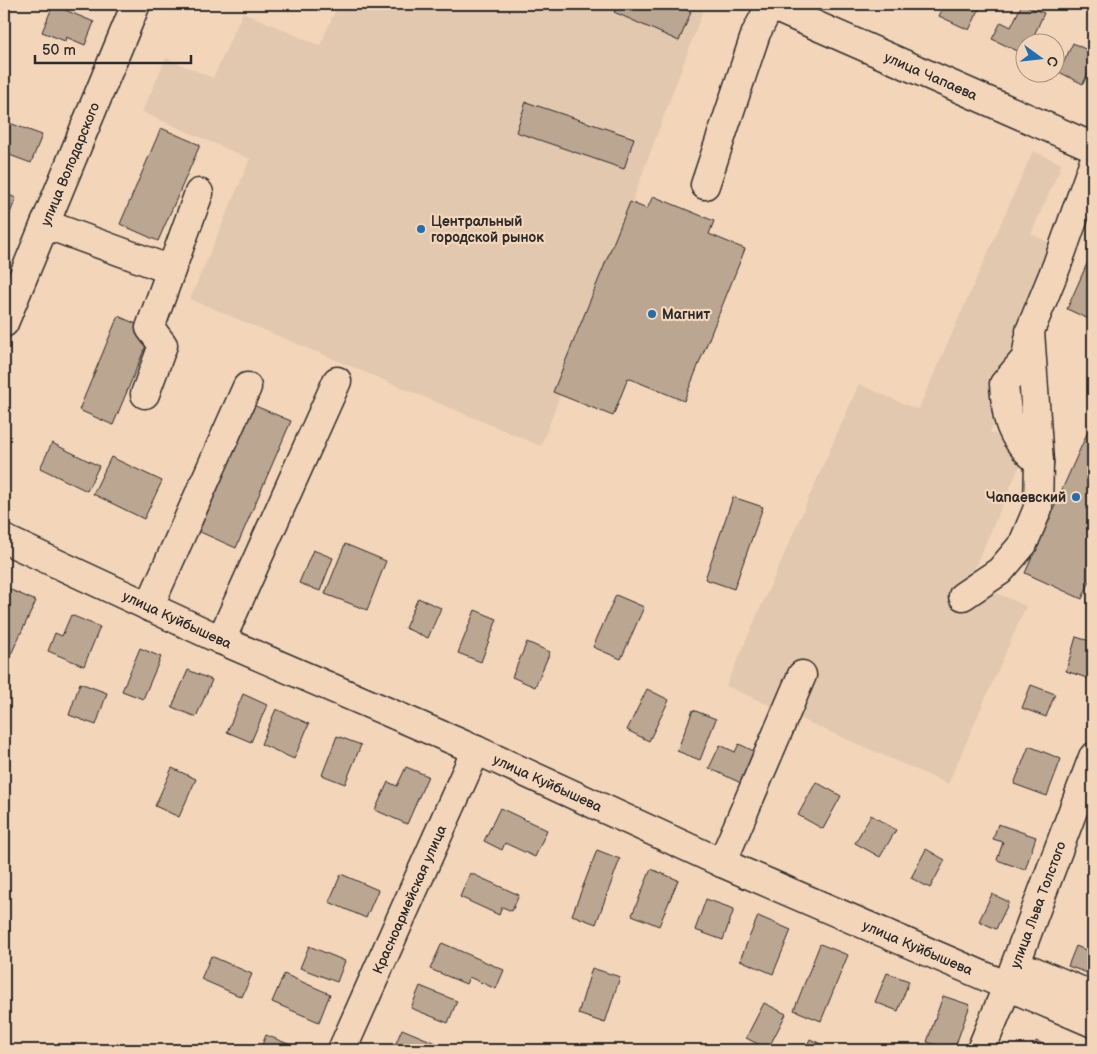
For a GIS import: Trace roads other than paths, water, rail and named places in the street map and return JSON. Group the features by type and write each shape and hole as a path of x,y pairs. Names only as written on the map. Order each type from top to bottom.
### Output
{"street":[{"name":"улица Володарского","path":"4,323 136,4"},
{"path":"705,185 756,33 770,4"},
{"name":"улица Чапаева","path":"770,4 1093,147"},
{"path":"964,596 1000,571 1024,544 1038,508 1039,462 1030,331 1057,265 1093,164"},
{"path":"145,394 163,346 150,328 199,193"},
{"path":"45,224 171,270"},
{"path":"221,640 337,381"},
{"path":"150,607 247,387"},
{"name":"улица Куйбышева","path":"4,539 221,640 476,750 722,863 1093,1023"},
{"path":"722,863 802,676"},
{"name":"Красноармейская улица","path":"342,1050 476,750"},
{"name":"улица Льва Толстого","path":"981,1050 1007,987 1093,757"},
{"path":"1007,987 1031,970 1093,996"}],"place":[{"name":"Центральный городской рынок","path":"421,229"},
{"name":"Магнит","path":"652,314"},
{"name":"Чапаевский","path":"1076,497"}]}
